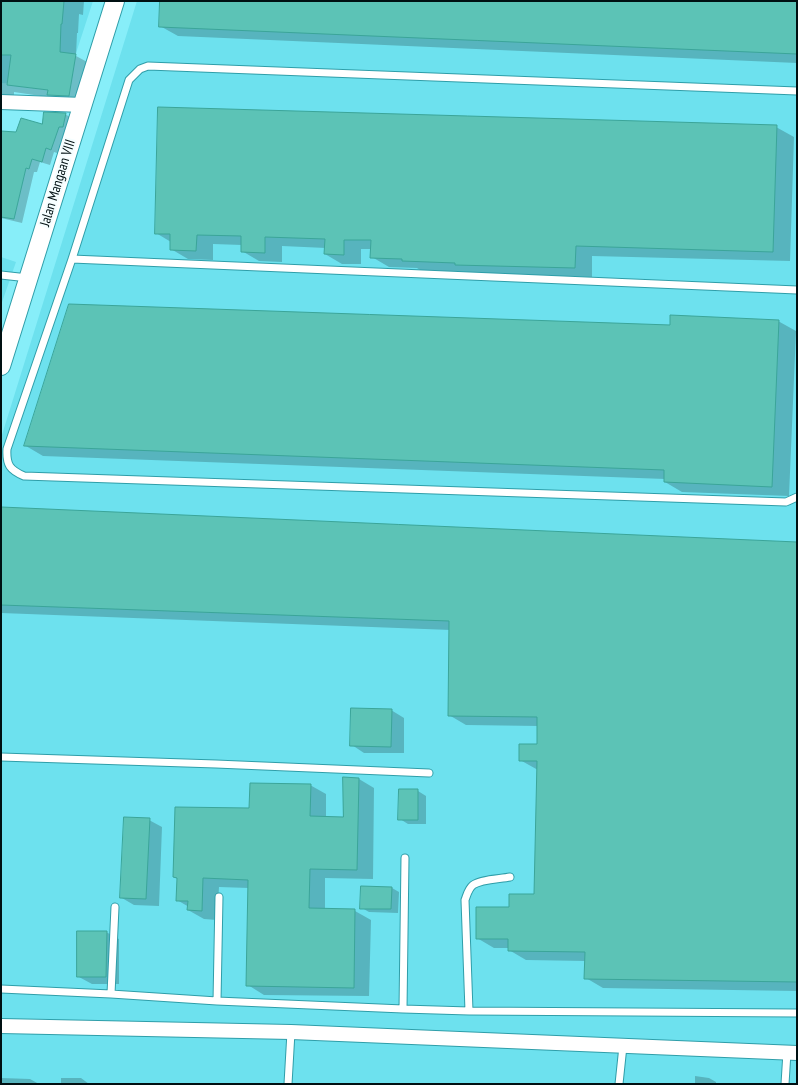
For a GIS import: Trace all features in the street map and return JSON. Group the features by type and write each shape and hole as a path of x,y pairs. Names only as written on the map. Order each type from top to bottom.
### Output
{"street":[{"name":"Jalan Mangaan VIII","path":"1,366 114,1"},
{"path":"1,102 82,105"},
{"path":"1,1026 292,1032 792,1053"}],"lane":[{"path":"797,91 148,66 140,69 129,80 72,259 7,449 6,458 15,472 24,476 786,502 797,497"},
{"path":"72,259 797,290"},
{"path":"1,275 28,278"},
{"path":"1,757 429,773"},
{"path":"403,1009 405,858"},
{"path":"469,1011 465,900 472,886 481,882 510,877"},
{"path":"216,1001 218,897"},
{"path":"111,994 115,907"},
{"path":"1,990 469,1011 797,1013"},
{"path":"288,1084 292,1032"},
{"path":"619,1084 623,1046"},
{"path":"785,1084 792,1053"}],"shaded area":[{"path":"1,1 93,1 65,87 1,83"},
{"path":"137,1 797,1 797,1084 1,1084 1,438"},
{"path":"1,257 16,262 1,305"}],"building":[{"path":"1,1 64,1 60,52 76,54 69,96 47,95 48,90 7,85 11,55 1,55"},
{"path":"160,1 797,1 797,54 159,27"},
{"path":"158,107 777,125 773,252 576,246 575,268 455,265 455,263 370,258 371,240 344,240 344,255 324,254 325,239 265,237 265,253 241,252 241,236 197,235 196,251 170,250 170,234 155,234"},
{"path":"44,112 66,113 63,127 59,127 51,150 46,148 42,162 32,159 29,169 26,168 14,219 1,217 1,131 16,132 21,118 42,124"},
{"path":"69,304 670,325 670,315 779,320 772,487 664,482 664,470 24,446"},
{"path":"1,507 797,542 797,982 584,979 585,952 508,951 508,939 476,939 476,907 509,907 509,894 534,894 537,761 519,761 519,744 537,744 537,717 448,716 449,621 1,605"},
{"path":"351,708 392,709 391,747 350,746"},
{"path":"343,777 359,778 357,870 310,869 309,908 355,909 354,988 246,986 248,880 203,878 202,911 187,910 188,901 176,901 177,878 173,877 175,807 249,808 250,783 311,784 310,816 343,817"},
{"path":"399,789 418,789 418,820 398,820"},
{"path":"124,817 150,818 146,899 120,898"},
{"path":"361,886 392,887 391,909 360,909"},
{"path":"77,931 107,931 106,977 77,977"}]}
